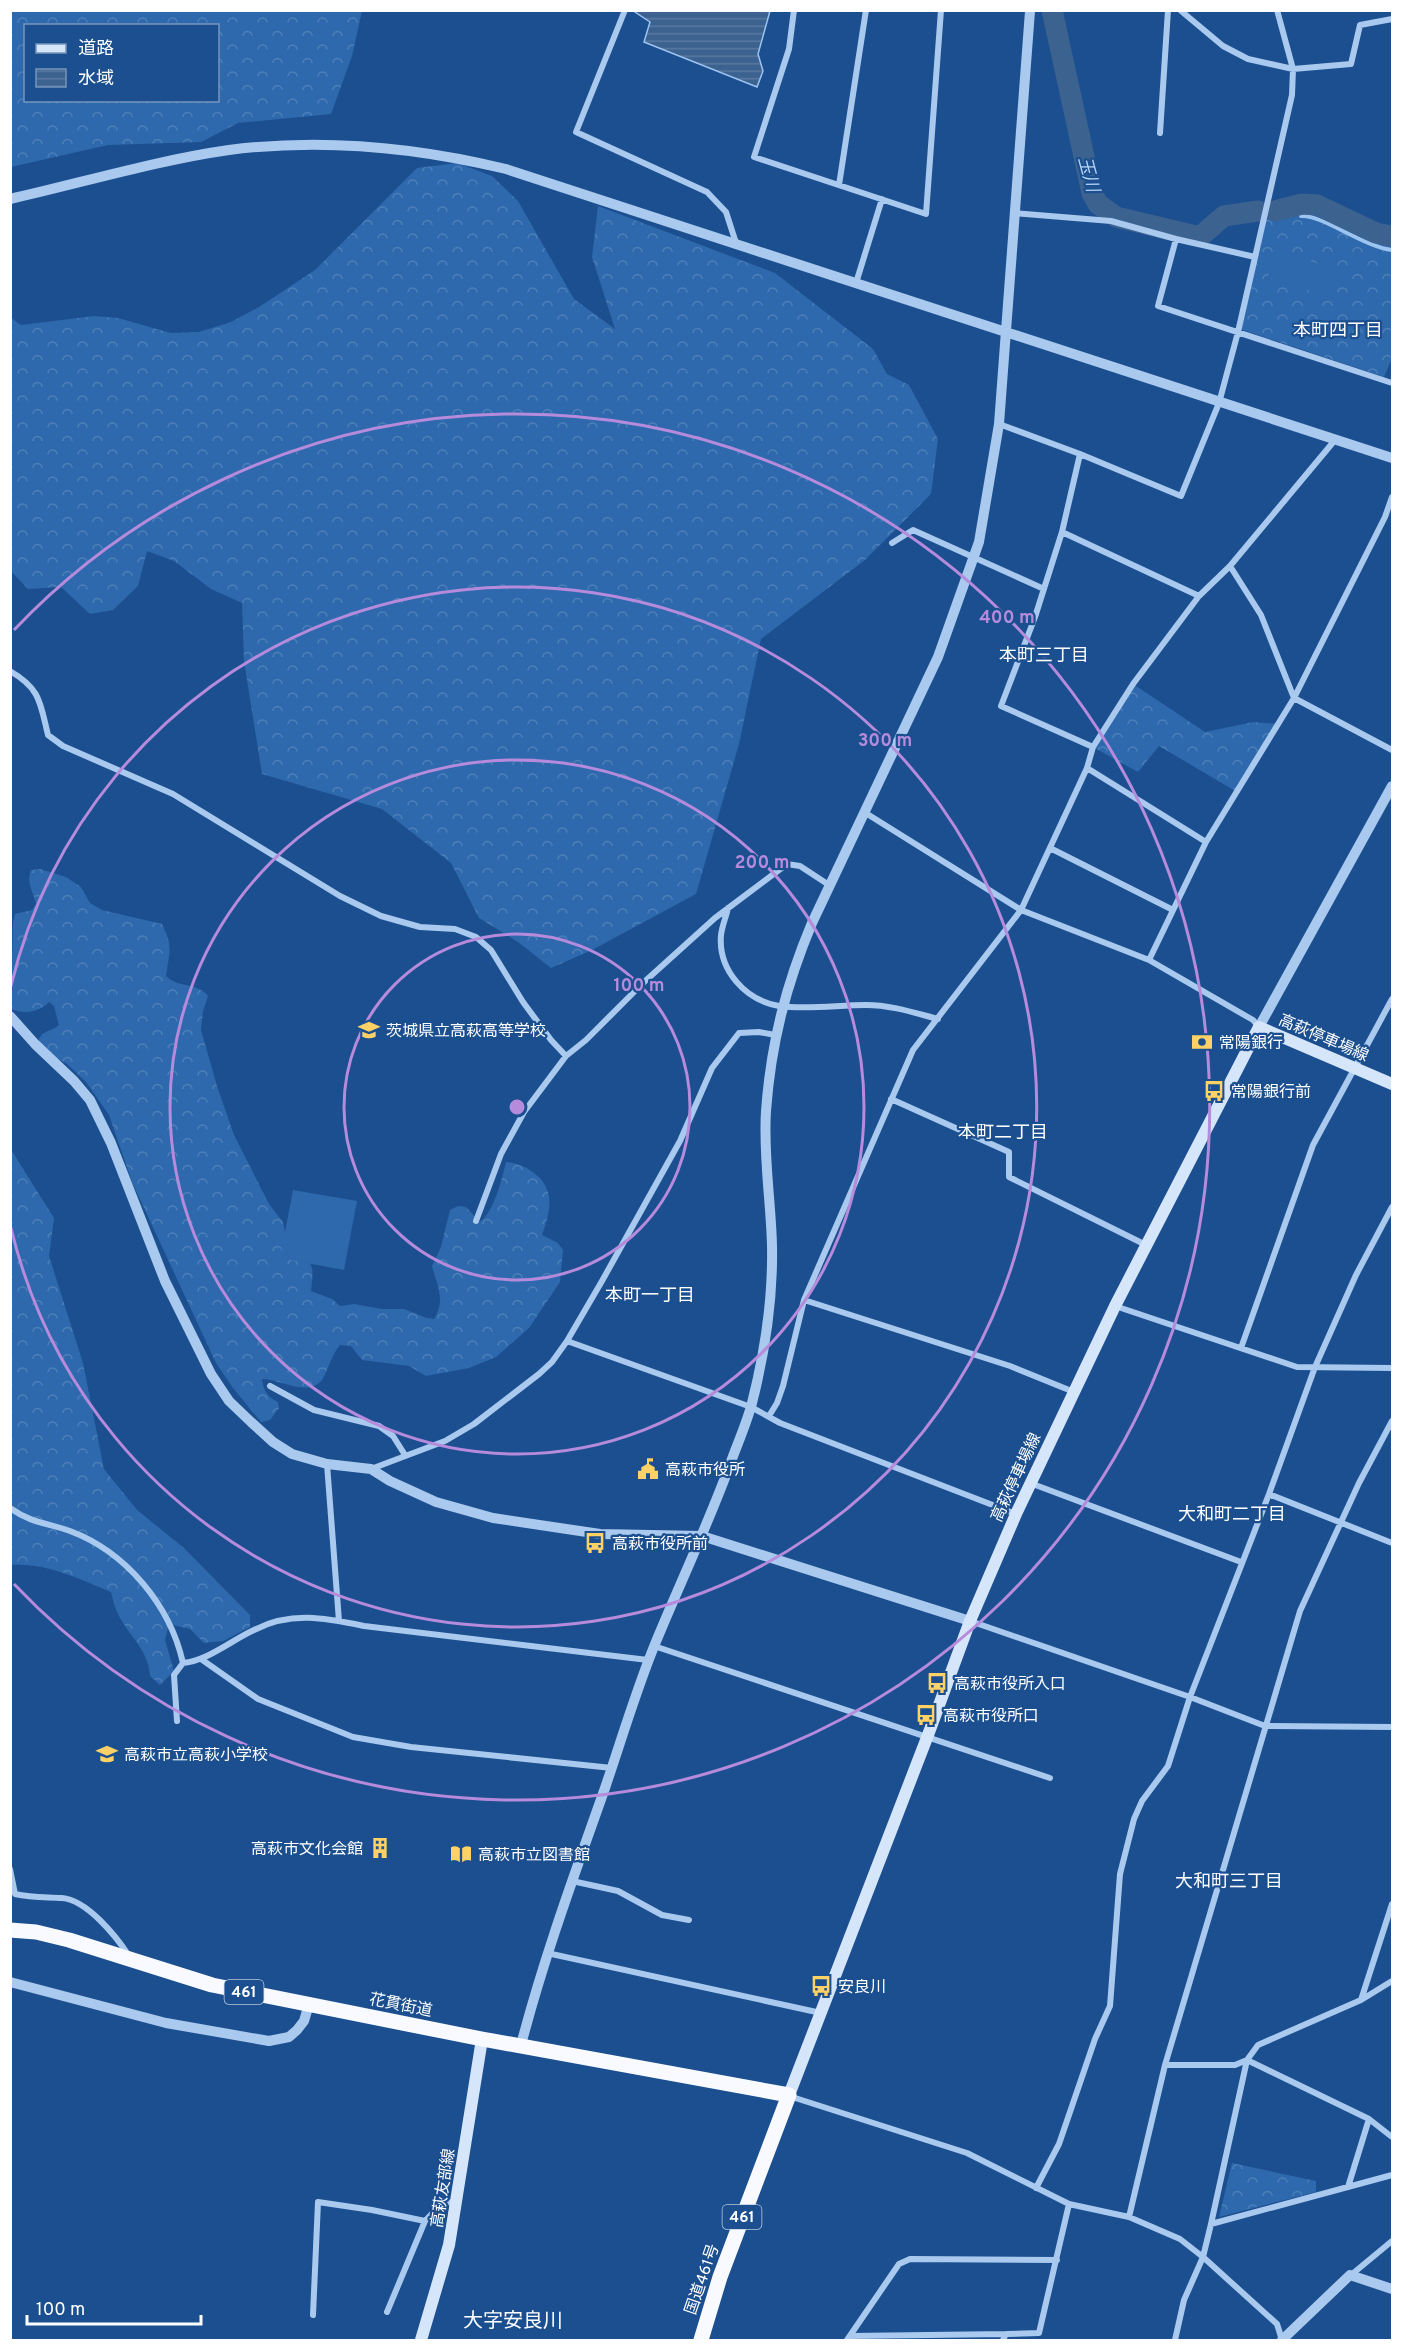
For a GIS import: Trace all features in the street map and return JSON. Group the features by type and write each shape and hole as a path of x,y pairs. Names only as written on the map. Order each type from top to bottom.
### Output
{"highway":[{"name":"花貫街道","path":"10,1930 36,1932 69,1940 212,1985 482,2039 789,2096"},
{"name":"国道461号","path":"701,2340 720,2277 789,2096"}],"main road":[{"name":"高萩停車場線","path":"789,2096 970,1621 1016,1514 1115,1306 1258,1027 1392,1084"},
{"name":"高萩友部線","path":"422,2340 449,2246 482,2039"}],"street":[{"path":"626,10 576,132 707,192 726,212 736,244"},
{"path":"794,10 789,49 754,157 926,214 941,10"},
{"path":"839,185 866,10"},
{"path":"521,2045 546,1953 648,1660 712,1516 751,1407 761,1364 771,1286 772,1246 766,1112 775,1035 795,962 829,885 938,657 980,542 999,424 1030,10"},
{"path":"1160,133 1168,10"},
{"path":"1180,10 1223,46 1248,59 1293,69 1351,64 1360,26 1392,19"},
{"path":"999,424 1181,495 1219,403 1238,332 1293,95 1293,69 1277,10"},
{"path":"10,199 228,150 287,146 364,146 461,158 506,169 1392,458"},
{"path":"856,283 882,199"},
{"path":"1014,213 1111,221 1255,257"},
{"path":"1176,239 1158,306 1392,383"},
{"path":"769,1416 783,1386 804,1300 913,1050 1021,910 1087,768 1093,747 1125,695 1199,596 1230,566 1335,440"},
{"path":"1080,454 1062,532 1044,589 1001,706 1093,747"},
{"path":"1149,960 1206,842 1294,698 1385,518 1392,497"},
{"path":"892,543 913,530 1044,589"},
{"path":"1062,532 1199,596"},
{"path":"1230,566 1261,615 1294,698 1392,750"},
{"path":"10,671 21,677 39,694 48,735 63,746 173,794 340,896 381,916 420,927 455,929 476,937 491,950 523,1002 566,1056"},
{"path":"1087,768 1206,842"},
{"path":"864,812 1021,910 1149,960 1252,1020 1258,1027 1392,786"},
{"path":"1050,848 1173,910"},
{"path":"476,1221 501,1154 525,1112 566,1056 586,1040 643,983 728,908 787,864 800,866 829,885"},
{"path":"728,908 721,935 724,964 739,986 759,1000 782,1006 891,1007 938,1019"},
{"path":"1241,1348 1313,1145 1392,999"},
{"path":"10,1016 90,1100 111,1143 161,1271 192,1338 211,1374 230,1401 273,1442 292,1454 327,1464 371,1468 445,1441 474,1424 552,1362 567,1341 680,1142 712,1068 739,1033 759,1032 775,1035"},
{"path":"891,1100 1009,1152 1009,1177 1146,1245"},
{"path":"1036,2188 1059,2144 1095,2038 1110,2006 1120,1874 1134,1819 1142,1801 1168,1766 1190,1696 1269,1494 1315,1367 1356,1275 1392,1208"},
{"path":"804,1300 1010,1366 1074,1392"},
{"path":"1115,1306 1297,1367 1392,1368"},
{"path":"567,1341 751,1407 780,1423 1016,1514"},
{"path":"270,1386 314,1410 379,1426 393,1436 405,1455"},
{"path":"1129,2217 1165,2065 1300,1611 1359,1483 1392,1421"},
{"path":"327,1464 339,1621"},
{"path":"371,1468 390,1481 436,1502 493,1518 600,1534 702,1536 970,1621 1190,1696 1265,1726 1392,1727"},
{"path":"1030,1483 1241,1562"},
{"path":"1269,1494 1392,1543"},
{"path":"10,1508 25,1519 71,1532 91,1541 129,1568 148,1590 161,1611 178,1644 183,1663"},
{"path":"177,1721 174,1675 183,1663 201,1659 255,1629 289,1617 339,1621 364,1626 648,1660"},
{"path":"654,1646 928,1735 1050,1778"},
{"path":"201,1659 258,1699 353,1737 411,1747 612,1768"},
{"path":"10,1869 13,1894 35,1899 64,1898 82,1905 108,1930 133,1962"},
{"path":"572,1881 618,1891 662,1915 689,1920"},
{"path":"1361,2000 1392,1904"},
{"path":"546,1953 821,2013"},
{"path":"1175,2340 1184,2300 1203,2257 1247,2060 1258,2044 1361,2000 1392,1981"},
{"path":"10,1982 166,2023 269,2041 279,2041 289,2037 297,2030 304,2021 309,2004"},
{"path":"1165,2065 1235,2065 1247,2060 1369,2120 1392,2137"},
{"path":"789,2096 967,2153 1069,2204 1129,2217 1180,2239 1277,2324 1282,2340 1350,2276 1392,2241"},
{"path":"1348,2187 1369,2120"},
{"path":"1211,2224 1392,2175"},
{"path":"387,2313 425,2222 444,2201 457,2205"},
{"path":"313,2315 318,2202 372,2210 425,2222"},
{"path":"849,2338 1004,2337 1039,2333 1069,2204"},
{"path":"849,2338 899,2264 910,2259 1056,2260"},
{"path":"1350,2276 1392,2289"}],"green space":[{"path":"11,10 362,11 352,56 331,114 238,123 201,142 108,145 11,167"},
{"path":"457,163 492,176 518,201 574,299 615,329 592,257 598,206 775,273 873,349 887,374 909,385 938,439 931,494 865,560 761,639 739,744 696,894 592,950 551,968 518,942 479,918 451,863 382,809 262,774 244,661 242,603 211,589 174,561 147,551 138,586 113,610 90,614 61,587 28,589 11,571 10,317 21,325 94,316 118,318 171,333 199,332 231,322 259,307 315,270 417,168"},
{"path":"1309,203 1363,228 1392,235 1392,358 1384,377 1240,329 1264,221 1285,208"},
{"path":"1277,250 1339,271 1329,297 1268,277"},
{"path":"1133,684 1205,732 1253,722 1279,724 1237,792 1159,746 1138,772 1093,747"},
{"path":"40,869 66,877 81,887 90,903 102,910 162,924 169,945 166,976 171,980 198,989 208,996 203,1011 201,1030 234,1135 269,1204 283,1222 289,1250 304,1258 311,1265 311,1291 332,1299 340,1306 354,1304 382,1309 404,1309 434,1319 438,1312 440,1299 432,1266 441,1247 450,1210 458,1206 466,1207 480,1222 493,1203 506,1162 513,1163 534,1172 544,1183 549,1197 549,1206 542,1235 558,1243 563,1250 560,1282 529,1328 496,1357 469,1368 426,1376 409,1366 362,1360 351,1346 340,1345 322,1380 316,1385 292,1386 262,1379 267,1393 278,1402 279,1408 270,1420 261,1422 216,1363 132,1182 109,1115 86,1082 38,1042 45,1033 59,1025 54,1006 49,1002 31,1012 11,1009 13,923 15,914 32,910 36,904 30,875 31,870"},
{"path":"10,1148 54,1218 49,1256 83,1363 104,1469 137,1510 184,1548 250,1615 250,1627 223,1641 204,1643 190,1629 169,1624 165,1640 174,1671 160,1685 150,1676 146,1659 123,1624 111,1592 49,1569 11,1565"},
{"path":"293,1190 357,1201 344,1270 280,1258"},
{"path":"1232,2163 1316,2181 1316,2192 1219,2217"}],"water":[{"path":"636,10 770,11 758,54 763,71 757,87 644,42 650,22 635,12"}],"waterway":[{"name":"玉川","path":"1052,10 1092,193 1098,204 1116,217 1196,236 1203,234 1224,216 1258,211"},
{"name":"玉川","path":"1275,211 1302,204 1317,205 1376,233 1392,236"},
{"path":"1301,216 1320,220 1369,243 1392,250"}],"place":[{"name":"茨城県立高萩高等学校","path":"369,1030"},
{"name":"常陽銀行","path":"1202,1042"},
{"name":"常陽銀行前","path":"1214,1091"},
{"name":"高萩市役所","path":"648,1469"},
{"name":"高萩市役所前","path":"595,1543"},
{"name":"高萩市役所入口","path":"937,1683"},
{"name":"高萩市役所口","path":"926,1715"},
{"name":"高萩市立高萩小学校","path":"107,1754"},
{"name":"高萩市文化会館","path":"380,1848"},
{"name":"高萩市立図書館","path":"461,1854"},
{"name":"安良川","path":"821,1986"}],"district":[{"name":"本町四丁目","path":"1338,330"},
{"name":"本町三丁目","path":"1044,655"},
{"name":"本町二丁目","path":"1003,1132"},
{"name":"本町一丁目","path":"650,1295"},
{"name":"大和町二丁目","path":"1232,1514"},
{"name":"大和町三丁目","path":"1229,1881"},
{"name":"大字安良川","path":"513,2320"}]}
